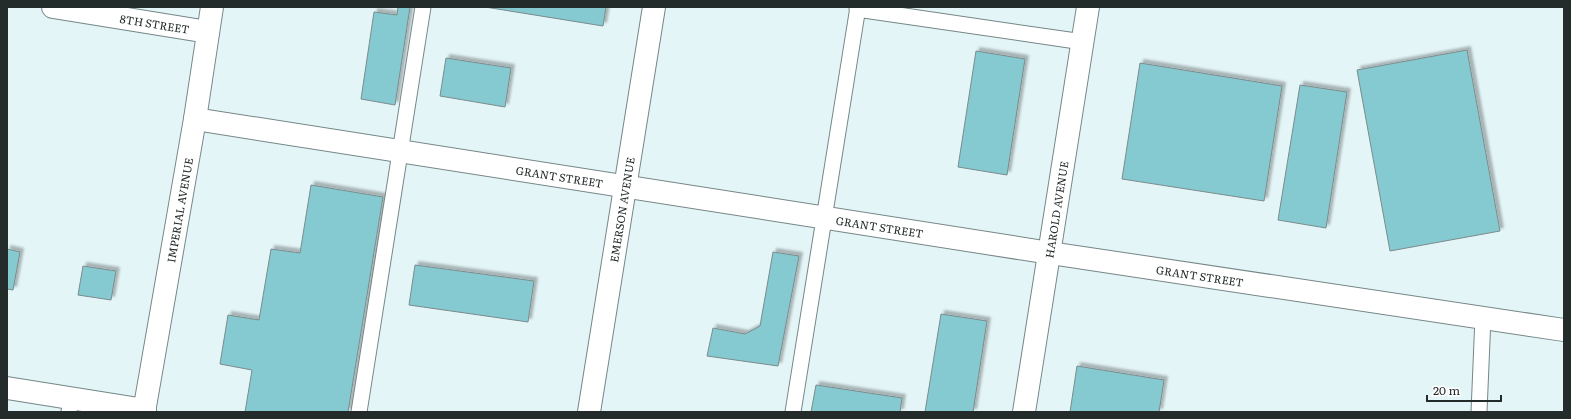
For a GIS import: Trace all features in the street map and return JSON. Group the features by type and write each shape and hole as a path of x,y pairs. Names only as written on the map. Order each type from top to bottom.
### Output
{"main road":[{"name":"8TH STREET","path":"53,7 143,14 208,32"},
{"name":"IMPERIAL AVENUE","path":"145,411 195,119 212,7"},
{"name":"EMERSON AVENUE","path":"589,412 654,7"},
{"name":"HAROLD AVENUE","path":"1024,412 1088,7"},
{"name":"GRANT STREET","path":"195,119 1050,253 1483,316 1564,330"},
{"path":"7,388 70,405 145,411"}],"lane":[{"path":"359,412 423,7"},
{"path":"793,412 858,8 1083,42"},
{"path":"1479,412 1483,316"}],"building":[{"path":"398,7 410,7 395,105 361,99 374,12 397,15"},
{"path":"485,7 606,7 603,26"},
{"path":"1467,50 1500,231 1390,251 1357,70"},
{"path":"976,51 1025,59 1007,175 958,167"},
{"path":"446,58 511,68 505,107 440,96"},
{"path":"1140,63 1282,86 1264,201 1122,179"},
{"path":"1300,85 1347,92 1326,228 1278,220"},
{"path":"311,185 383,197 348,412 245,412 252,370 220,364 228,315 259,320 271,249 300,253"},
{"path":"7,249 20,252 13,290 7,289"},
{"path":"773,252 799,256 778,366 707,356 713,328 745,334 760,326"},
{"path":"415,265 534,281 528,322 409,305"},
{"path":"83,266 116,271 111,300 78,295"},
{"path":"941,314 987,321 973,412 925,412"},
{"path":"1077,366 1164,380 1159,412 1070,412"},
{"path":"816,385 902,398 900,412 811,412"}]}
